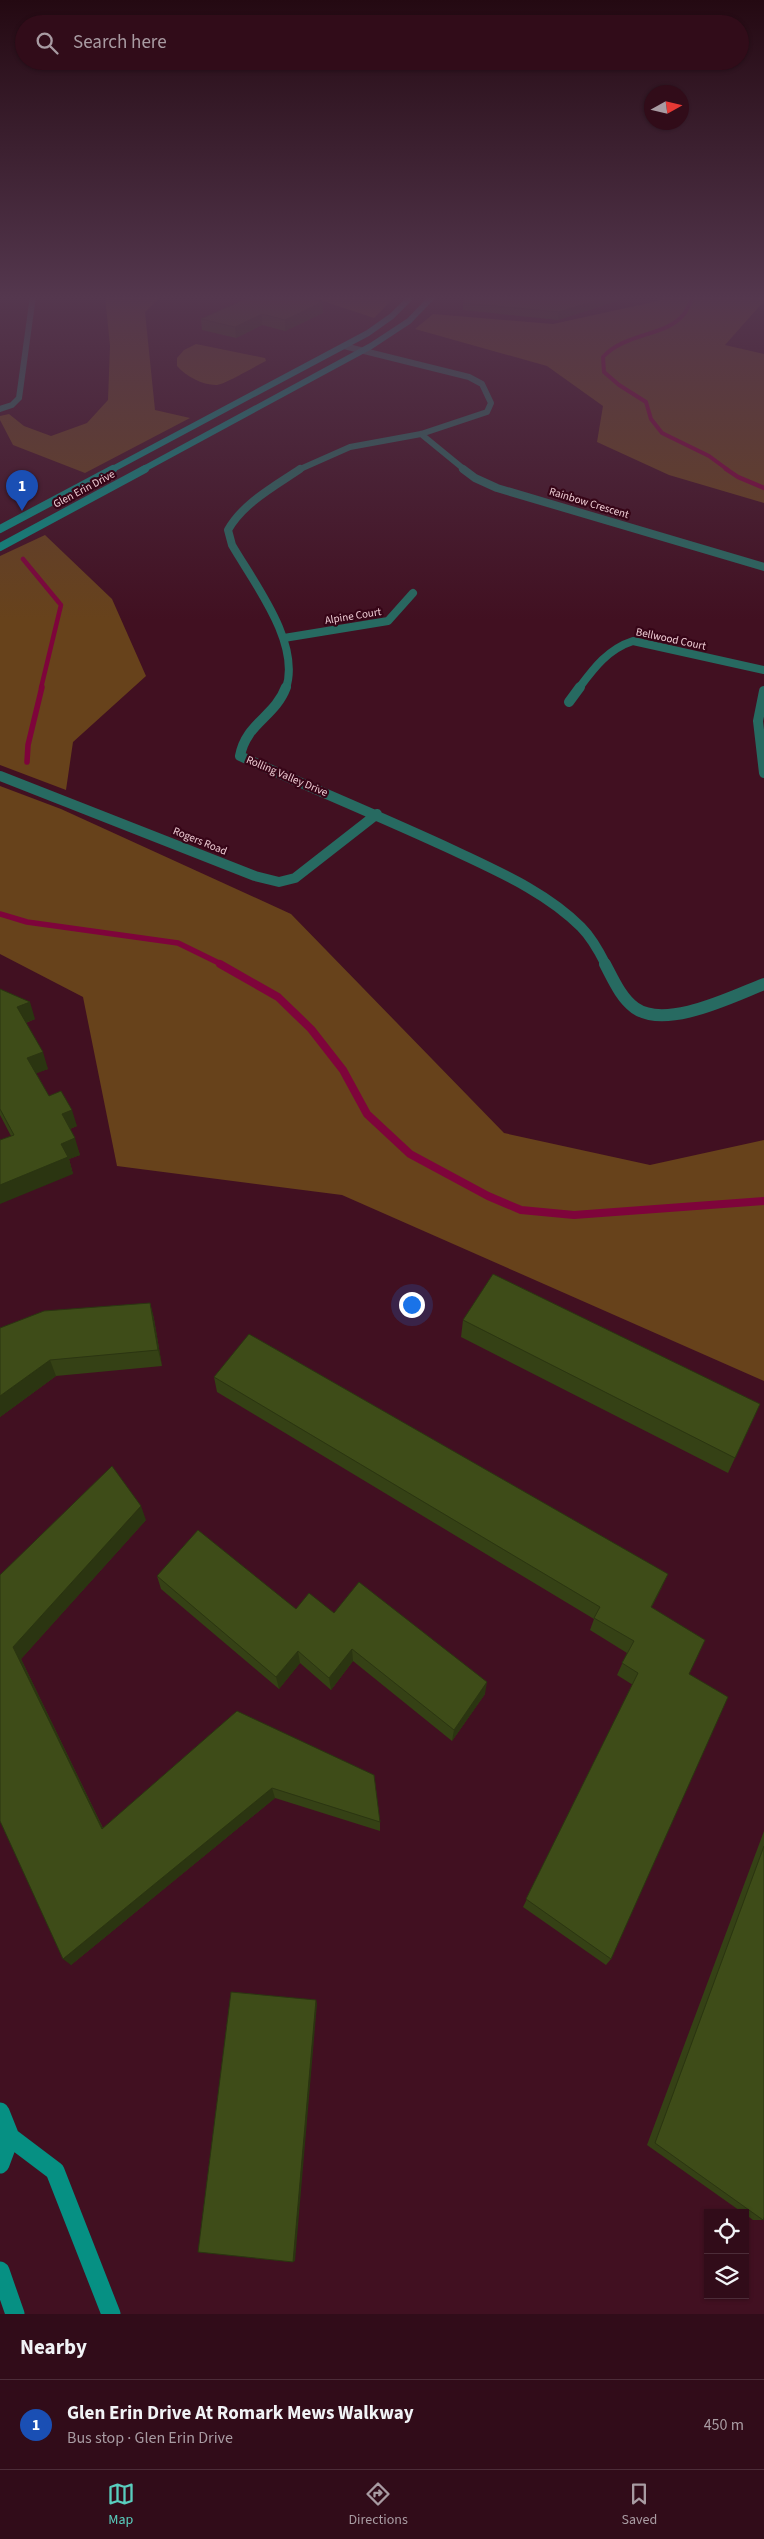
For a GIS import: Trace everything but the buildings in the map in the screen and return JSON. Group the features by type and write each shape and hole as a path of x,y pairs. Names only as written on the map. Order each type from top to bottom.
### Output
{"street":[{"path":"0,409 13,404"},
{"name":"Glen Erin Drive","path":"0,528 234,404"},
{"name":"Glen Erin Drive","path":"0,547 265,404"},
{"name":"Rolling Valley Drive","path":"491,404 487,412 421,434 350,447 305,465 250,504 234,519 228,530 232,545 284,638 290,664 288,685 277,705 242,741 240,756 377,814 487,867 554,905 586,932 608,965 623,997 643,1013 665,1016 688,1011 764,984"},
{"name":"Rainbow Crescent","path":"421,434 475,478 497,488 764,567"},
{"name":"Alpine Court","path":"284,638 388,621 413,593"},
{"name":"Bellwood Court","path":"569,702 611,649 621,643 633,641 764,670"},
{"path":"764,691 758,704 760,752 764,774"},
{"name":"Rogers Road","path":"0,776 255,876 279,882 295,878 377,814"},
{"path":"0,2112 10,2137 55,2171 111,2314"},
{"path":"0,2164 10,2137"},
{"path":"0,2271 15,2314"}],"shaded area":[{"path":"104,404 154,404 155,410 190,418 85,473 13,445 0,420 0,416 9,414 24,426 51,436 87,423"},
{"path":"600,404 764,404 764,503 669,475 597,442 603,406"},
{"path":"45,535 112,599 146,676 73,742 66,790 0,765 0,556"},
{"path":"0,786 61,809 291,914 504,1133 650,1165 764,1140 764,1381 342,1195 117,1166 83,997 0,954"}],"waterway":[{"path":"647,404 651,419 662,433 709,456 728,470"},
{"path":"726,469 738,477 764,488"},
{"path":"23,559 61,605 41,688"},
{"path":"27,762 28,745 42,687"},
{"path":"0,914 27,922 178,943 223,965"},
{"path":"220,964 278,997 311,1029 343,1070 367,1114 410,1154 488,1196 521,1210 574,1215 764,1201"}],"place":[{"name":"Glen Erin Drive At Romark Mews Walkway","path":"22,511"}]}
